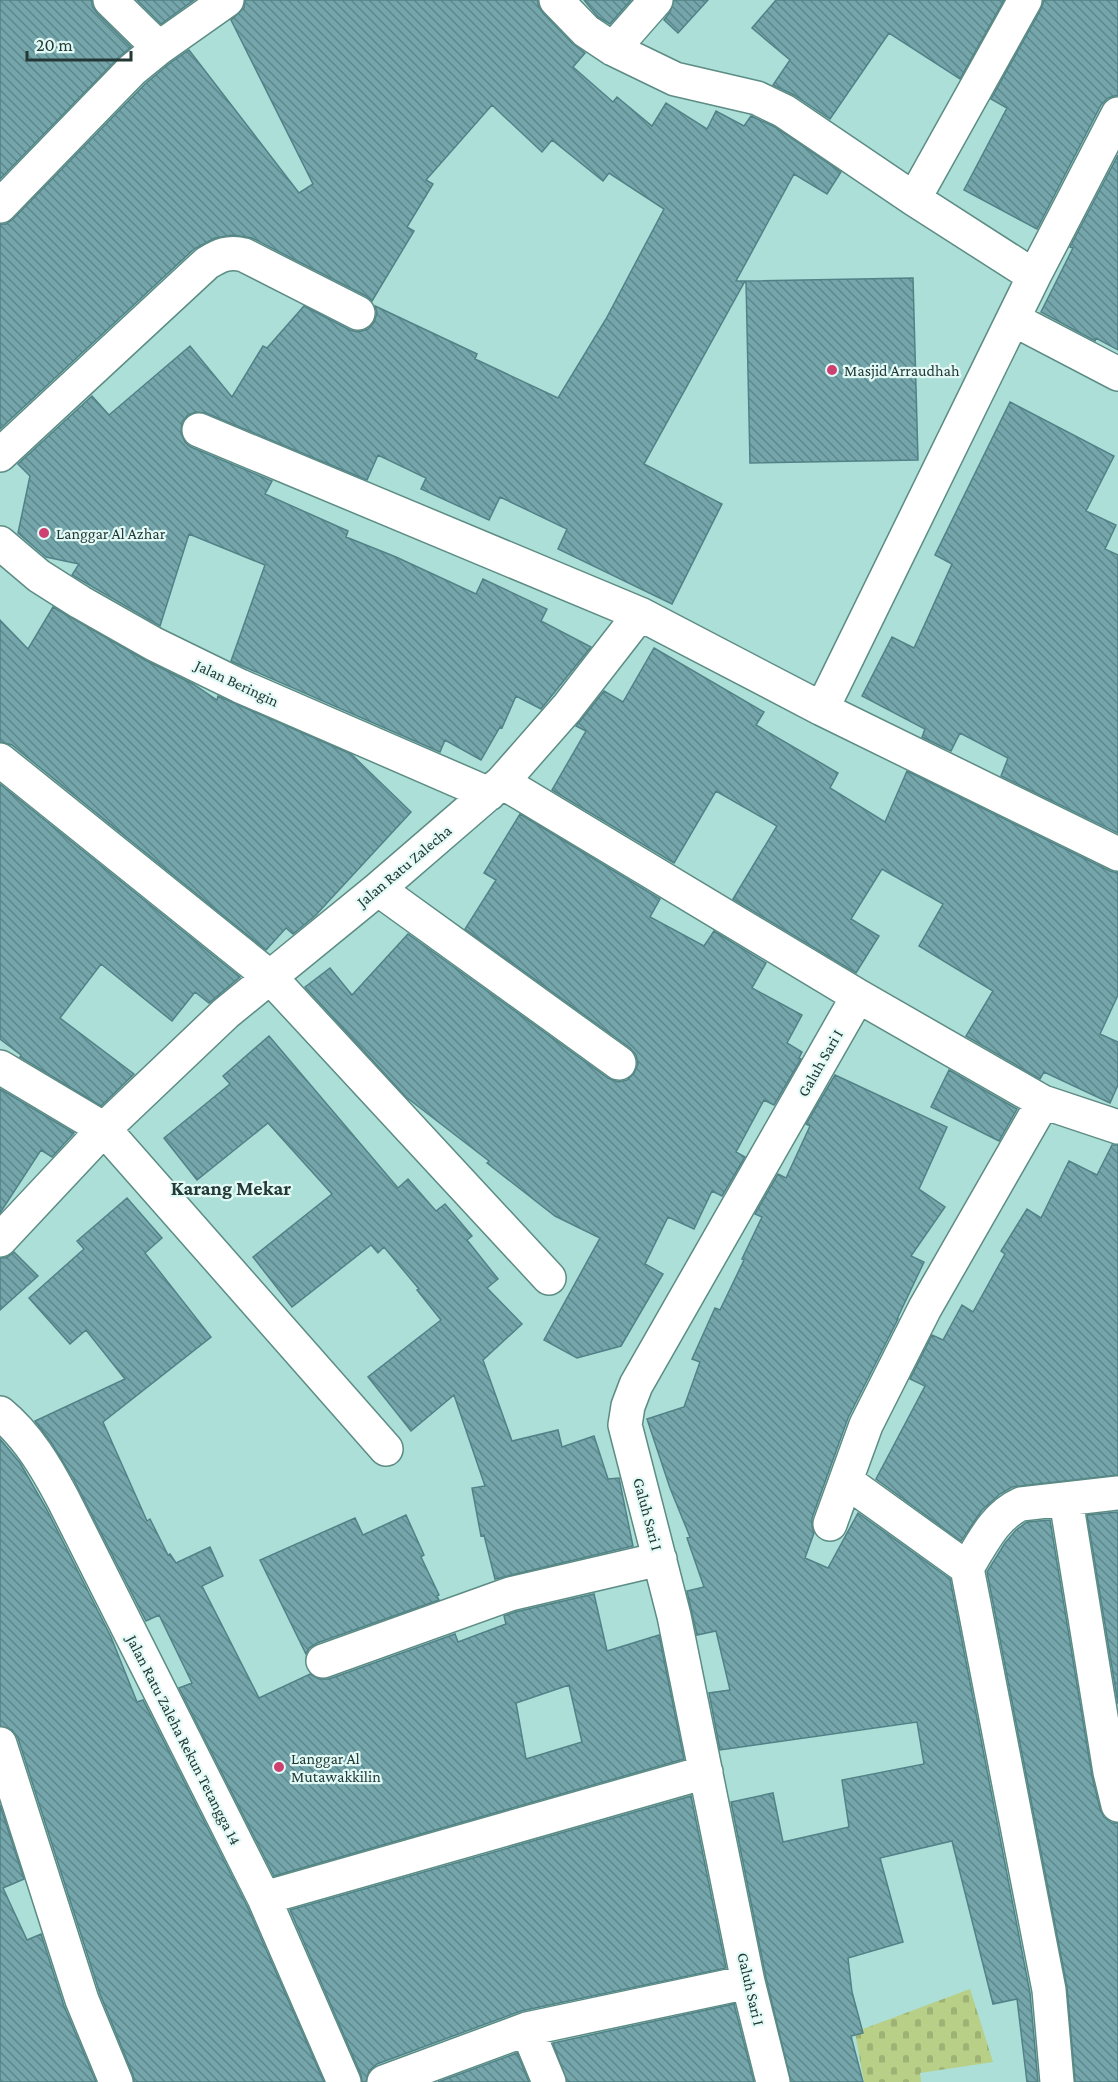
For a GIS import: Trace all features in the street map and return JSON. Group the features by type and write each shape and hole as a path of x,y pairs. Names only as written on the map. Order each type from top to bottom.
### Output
{"street":[{"path":"110,0 159,48"},
{"path":"0,206 132,70 227,0"},
{"path":"556,0 586,31 613,49 675,78 757,98 772,105 1034,276"},
{"path":"613,49 656,0"},
{"path":"914,199 1025,0"},
{"path":"822,709 1034,276 1118,114"},
{"path":"0,455 207,263 229,252 244,255 358,313"},
{"path":"1013,319 1118,374"},
{"path":"199,430 640,614 822,709 1118,854"},
{"name":"Jalan Beringin","path":"0,543 39,576 154,644 240,686 488,787 1043,1102 1118,1127"},
{"name":"Jalan Ratu Zalecha","path":"0,1240 104,1129 226,1013 378,889 545,733 640,614"},
{"path":"0,760 270,977 549,1278"},
{"path":"378,889 619,1063"},
{"name":"Galuh Sari I","path":"773,2082 748,1982 660,1558 626,1425 628,1406 636,1385 858,996"},
{"path":"0,1066 104,1129 386,1449"},
{"path":"830,1524 866,1425 925,1308 1043,1102"},
{"name":"Jalan Ratu Zaleha Rekun Tetangga 14","path":"0,1413 20,1432 48,1471 264,1898 344,2082"},
{"path":"846,1481 967,1568"},
{"path":"1057,2082 1049,1990 967,1568 995,1523 1010,1509 1021,1504 1118,1493"},
{"path":"1066,1500 1110,1772 1118,1804"},
{"path":"323,1661 510,1594 660,1558"},
{"path":"0,1744 82,2000 116,2082"},
{"path":"264,1898 706,1772"},
{"path":"384,2082 527,2029 748,1982"},
{"path":"527,2029 549,2082"}],"green space":[{"path":"970,1989 993,2062 920,2073 921,2082 864,2082 855,2032"}],"building":[{"path":"0,0 92,0 92,6 97,13 131,47 0,179"},
{"path":"137,0 194,0 161,24"},
{"path":"245,0 538,0 543,13 585,53 573,67 613,102 617,97 652,126 666,103 707,129 716,111 744,126 751,116 775,127 841,172 827,194 794,174 736,281 745,281 644,464 722,504 672,604 558,549 567,529 500,497 489,520 421,489 426,478 378,455 367,480 206,413 196,412 188,415 182,422 181,433 185,442 191,447 272,481 265,494 348,531 346,537 476,594 483,579 547,609 541,621 591,647 541,709 516,696 502,728 500,727 481,760 445,740 440,752 231,661 265,565 189,534 160,626 72,575 79,564 46,557 18,533 30,476 18,464 92,396 109,415 190,346 232,397 263,346 267,348 304,306 358,332 368,329 374,322 377,313 375,306 477,354 475,359 558,398 606,319 664,209 609,173 603,181 552,140 542,152 492,105 426,180 433,184 407,227 414,231 372,301 252,238 233,235 215,238 194,249 0,429 0,224 6,224 13,219 145,84 170,63 189,50 299,193 313,184 231,20 244,8"},
{"path":"584,0 631,0 610,24 598,17"},
{"path":"674,0 708,0 678,33 664,20"},
{"path":"776,0 1004,0 960,79 889,33 830,119 794,95 773,85 790,60 752,28"},
{"path":"1044,0 1118,0 1118,95 1108,98 1101,105 1037,229 964,190 1007,108 991,99"},
{"path":"1118,155 1118,350 1096,338 1095,341 1041,312 1073,248 1070,247"},
{"name":"Masjid Arraudhah","path":"913,278 918,460 750,463 746,281"},
{"path":"1010,402 1114,456 1086,511 1116,525 1105,549 1118,555 1118,833 1001,776 1008,758 960,733 951,751 922,737 925,729 862,696 892,637 914,648 952,564 935,555"},
{"path":"53,607 145,660 193,684 217,700 218,696 351,754 411,812 315,916 293,934 286,928 266,950 12,745 0,742 0,620 28,649"},
{"path":"654,648 764,712 756,725 838,773 830,788 885,822 907,771 1118,873 1118,995 1100,1034 1118,1042 1118,1085 1110,1103 1044,1072 1040,1079 966,1036 993,991 919,946 943,904 882,869 851,919 879,936 856,973 733,899 777,826 716,791 674,863 552,790 586,731 576,726 604,691 623,702"},
{"path":"0,784 240,977 209,1003 195,992 172,1021 101,964 60,1018 134,1074 101,1106 20,1057 21,1055 0,1039"},
{"path":"520,814 660,899 650,917 704,946 714,931 766,963 752,988 802,1015 787,1043 802,1052 799,1058 801,1059 774,1105 764,1100 736,1152 745,1157 722,1196 712,1191 694,1229 668,1217 645,1264 663,1274 621,1346 577,1358 544,1340 600,1238 555,1216 406,1097 305,987 330,968 352,995 408,934 608,1078 618,1082 627,1080 634,1073 638,1064 636,1055 630,1048 465,929 496,880 484,873"},
{"path":"269,1036 398,1188 408,1179 436,1211 445,1204 472,1236 467,1240 498,1279 487,1288 522,1324 483,1360 512,1441 558,1430 562,1447 594,1436 608,1479 619,1478 633,1546 495,1579 484,1535 481,1536 472,1488 485,1486 454,1395 411,1431 368,1377 441,1320 417,1290 419,1289 384,1247 378,1253 371,1245 292,1307 253,1257 332,1194 268,1123 197,1180 164,1138 230,1084 223,1076"},
{"path":"949,1070 1017,1109 999,1141 931,1107"},
{"path":"835,1075 947,1127 919,1189 945,1207 911,1256 924,1262 848,1418 812,1518 814,1533 805,1558 828,1568 858,1513 950,1579 1030,1993 1038,2082 1027,2082 1017,1999 993,2004 952,1841 880,1858 903,1942 848,1958 852,1992 863,2033 851,2036 863,2082 791,2082 766,1978 731,1802 773,1793 783,1842 849,1827 842,1780 924,1764 917,1722 720,1750 709,1693 730,1690 716,1631 697,1635 687,1591 704,1587 687,1538 690,1537 670,1488 647,1419 684,1407 700,1362 692,1359 715,1308 720,1310 744,1260 742,1259 762,1217 755,1214 778,1174 786,1178 810,1126 806,1124"},
{"path":"0,1089 74,1133 52,1157 41,1150 0,1213"},
{"path":"1112,1145 1118,1145 1118,1475 1012,1487 982,1510 961,1541 876,1479 925,1386 910,1379 932,1335 943,1340 962,1305 973,1312 1005,1254 1001,1251 1027,1209 1041,1218 1069,1161 1097,1175"},
{"path":"127,1198 162,1238 145,1253 211,1337 103,1422 147,1521 150,1519 168,1555 170,1554 176,1563 210,1547 223,1576 202,1586 259,1698 310,1674 319,1679 329,1679 455,1634 458,1642 506,1624 504,1616 515,1612 594,1594 607,1651 659,1635 684,1759 274,1876 179,1688 192,1683 159,1615 146,1621 73,1478 35,1421 125,1379 86,1330 70,1344 29,1298 84,1249 77,1241","holes":["569,1685 582,1742 526,1759 516,1703"]},
{"path":"14,1252 38,1276 0,1310 0,1258 6,1258"},
{"path":"0,1439 20,1463 46,1508 111,1637 137,1702 143,1700 247,1906 324,2082 134,2082 100,1994 18,1738 12,1730 0,1726"},
{"path":"1118,1512 1118,1704 1087,1515"},
{"path":"406,1515 424,1555 421,1557 439,1595 437,1596 439,1600 317,1643 309,1648 306,1654 260,1560 355,1518 363,1535"},
{"path":"1050,1520 1092,1776 1104,1817 1112,1823 1118,1823 1118,2082 1075,2082 1067,1987 987,1572 1016,1530 1027,1522"},
{"path":"691,1796 726,1968 521,2011 377,2064 369,2071 366,2082 362,2082 290,1910"},
{"path":"0,1805 24,1879 3,1888 27,1940 41,1934 64,2006 96,2082 0,2082"},
{"path":"734,2004 754,2082 567,2082 553,2043"},
{"path":"517,2053 529,2082 438,2082"}],"place":[{"name":"Masjid Arraudhah","path":"832,370"},
{"name":"Langgar Al Azhar","path":"44,533"},
{"name":"Langgar Al Mutawakkilin","path":"279,1767"}],"district":[{"name":"Karang Mekar","path":"231,1188"}]}
